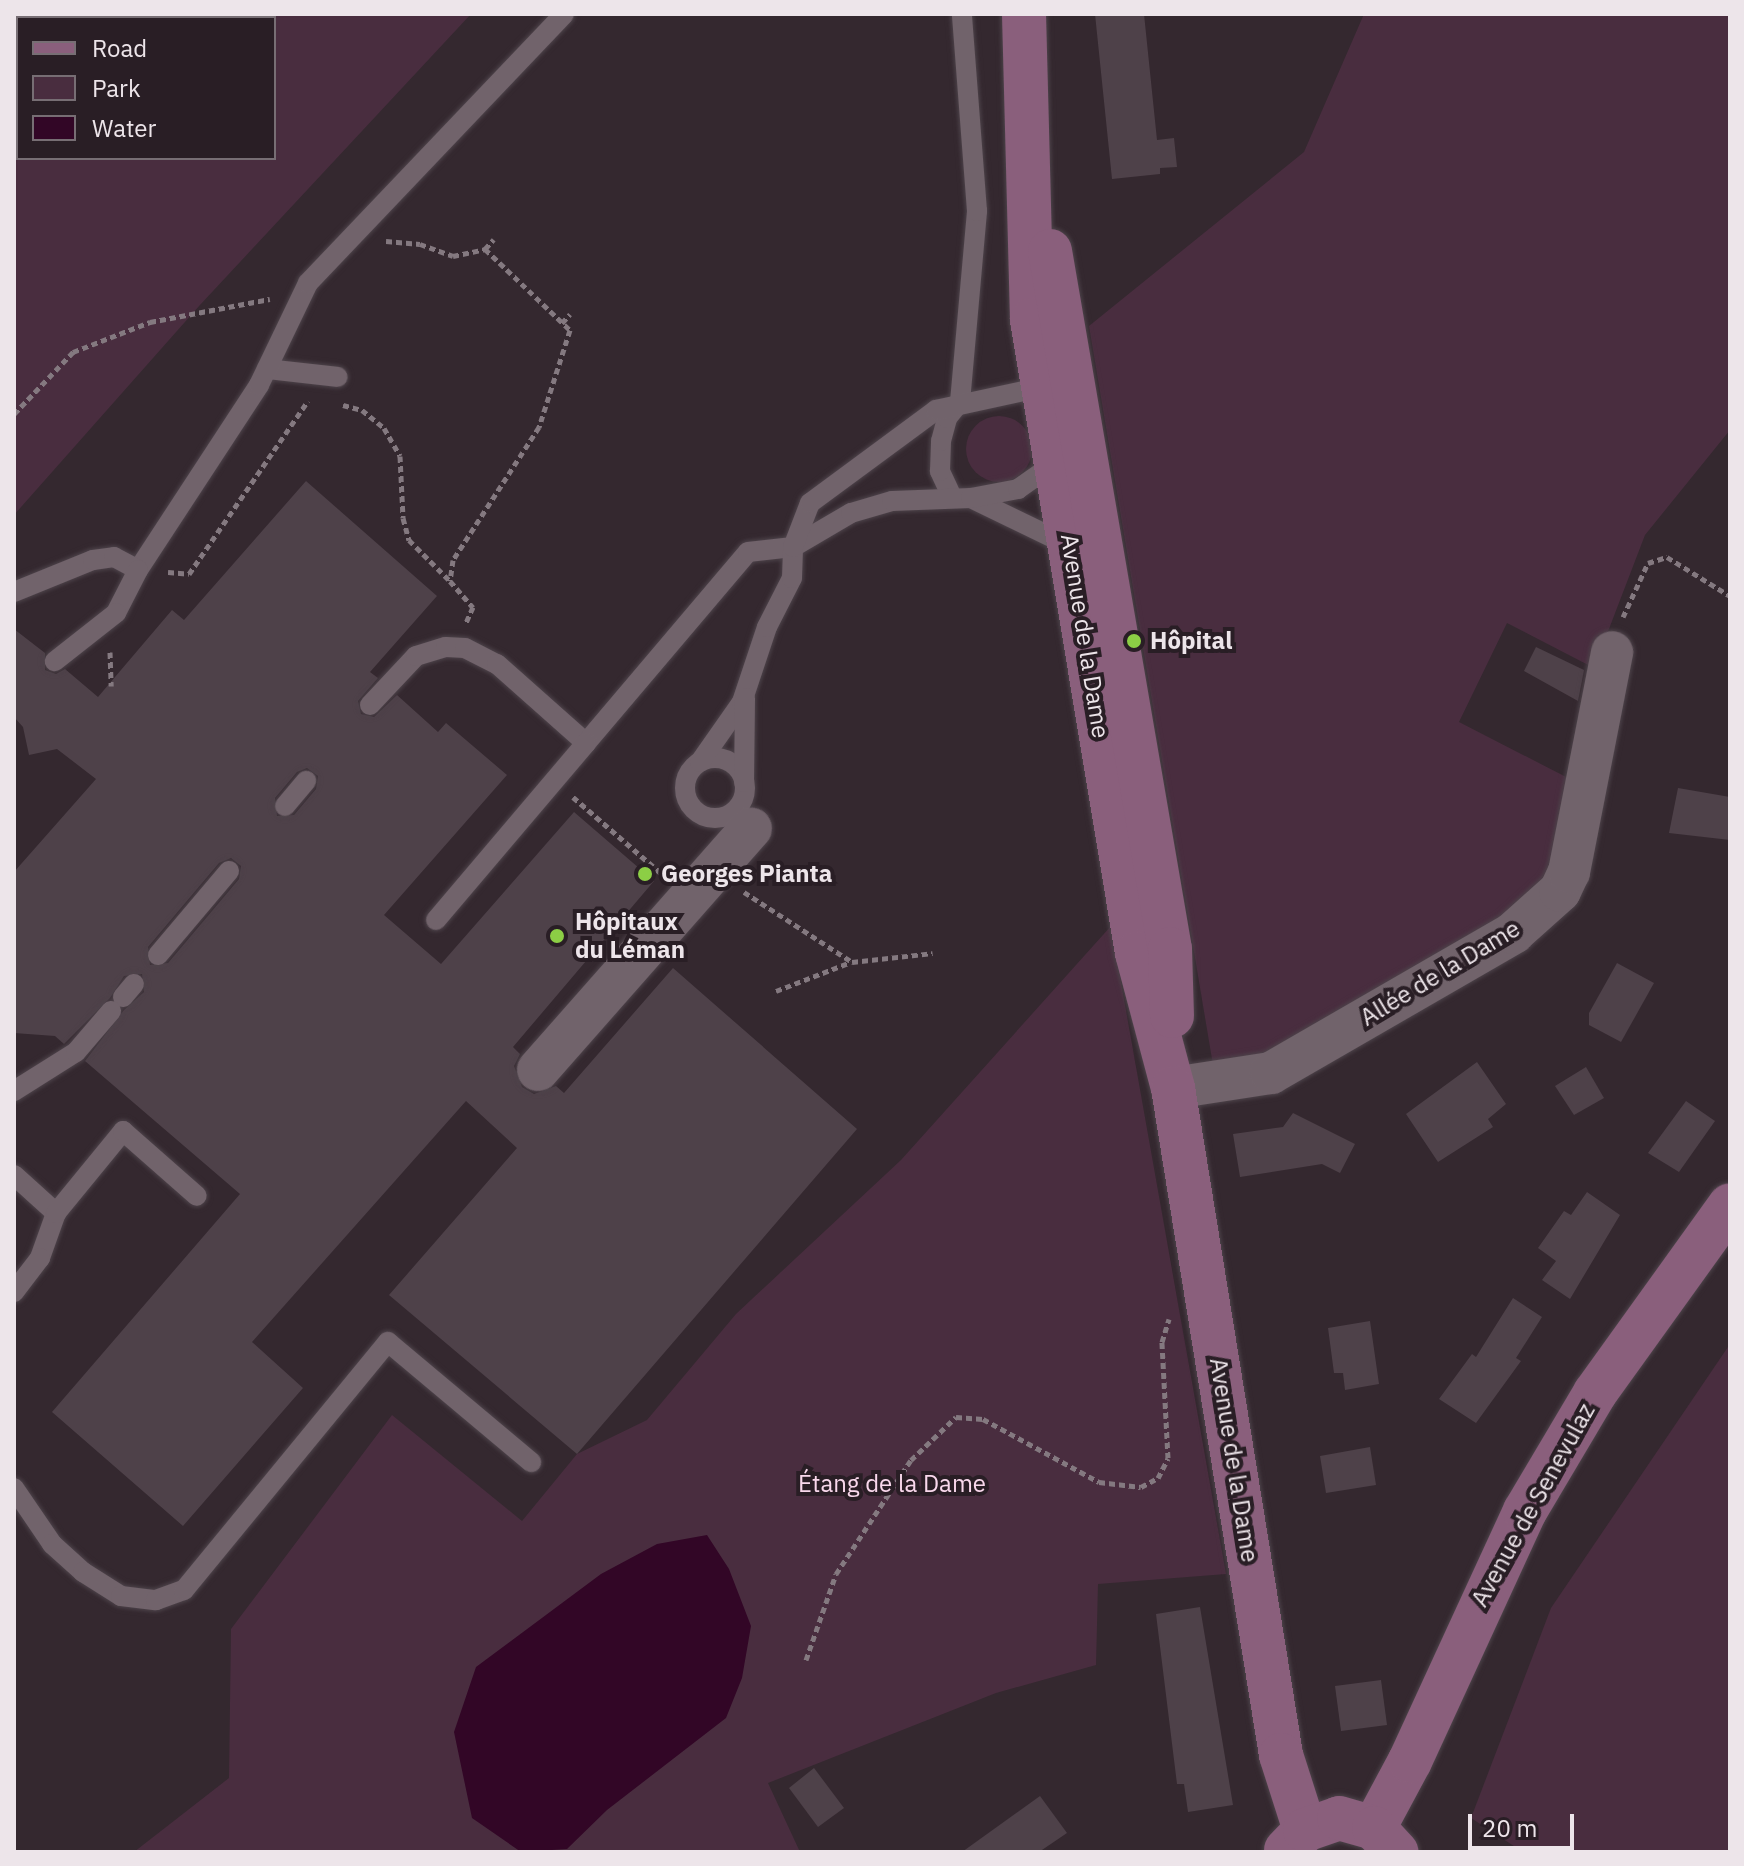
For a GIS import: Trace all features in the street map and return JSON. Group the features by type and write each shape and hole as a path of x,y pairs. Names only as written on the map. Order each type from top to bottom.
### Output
{"main road":[{"name":"Avenue de la Dame","path":"1024,14 1031,179 1053,263 1059,384 1170,949 1173,1088"},
{"name":"Avenue de la Dame","path":"1070,449 1070,547 1137,953 1173,1088 1295,1841"},
{"name":"Avenue de Senevulaz","path":"1385,1840 1532,1499 1595,1393 1730,1205"},
{"path":"1295,1841 1339,1818 1385,1840"}],"street":[{"name":"Allée de la Dame","path":"1173,1088 1271,1073 1513,933 1560,891 1572,860 1612,652"},
{"path":"538,1070 751,828"}],"lane":[{"path":"55,661 116,613 138,570 267,369 308,283 564,14"},
{"path":"962,14 977,211 960,402 947,418 941,441 940,471 962,497 1070,547"},
{"path":"267,369 338,377"},
{"path":"745,690 743,797 731,813 716,818 700,814 689,803 685,788 689,773 730,722 745,690 767,627 792,578 793,547 805,511 817,496 927,415 960,402 1059,384"},
{"path":"436,920 748,552 793,547 864,509 906,499 962,497 1018,489 1070,449"},
{"path":"14,592 93,560 114,557 138,570"},
{"path":"370,705 416,656 446,647 465,648 497,664 586,743"},
{"path":"700,762 716,758 731,763 744,783"},
{"path":"285,806 306,781"},
{"path":"158,955 229,871"},
{"path":"14,1091 76,1052 123,997"},
{"path":"14,1292 40,1258 56,1213 123,1131 197,1196"},
{"path":"14,1175 56,1213"},
{"path":"14,1488 52,1544 83,1572 121,1596 156,1600 184,1590 388,1342 531,1462"}],"path":[{"path":"349,238 420,244 453,256 485,249 494,239"},
{"path":"450,581 453,560 539,427 570,330 485,249"},
{"path":"14,414 73,352 150,322 265,301 308,283"},
{"path":"562,323 570,314"},
{"path":"138,570 189,574 311,397 324,400"},
{"path":"337,404 362,410 384,428 400,456 409,540 473,607 467,615 465,648"},
{"path":"1612,652 1632,589 1648,563 1667,557 1730,596"},
{"path":"587,809 689,899"},
{"path":"738,888 852,962"},
{"path":"776,991 852,962 933,953"},
{"path":"806,1660 836,1574 911,1460 956,1417 983,1419 1099,1482 1141,1487 1158,1478 1168,1458 1162,1332 1171,1317 1208,1301"}],"green space":[{"path":"471,14 200,305 14,515 14,152 16,150 16,160 276,160 276,16 90,16"},
{"path":"1364,14 1730,14 1730,430 1645,535 1594,668 1507,623 1459,722 1572,780 1558,858 1527,903 1257,1059 1213,1065 1089,326 1304,152"},
{"path":"999,416 1012,419 1022,426 1029,436 1032,449 1029,462 1022,472 1012,479 999,482 986,479 976,472 969,462 966,449 969,436 976,426 986,419"},
{"name":"Étang de la Dame","path":"1111,926 1226,1574 1098,1584 1096,1665 996,1693 768,1783 800,1852 134,1852 229,1778 231,1629 392,1415 522,1521 577,1454 647,1420 736,1314 901,1160"},
{"path":"1730,1344 1730,1852 1523,1852 1471,1818 1551,1608"}],"water":[{"path":"707,1535 729,1569 751,1626 742,1678 726,1718 607,1810 567,1849 521,1852 472,1818 454,1732 476,1667 601,1574 657,1544"}],"building":[{"path":"1095,14 1144,14 1157,140 1174,138 1177,167 1160,168 1160,174 1112,179"},
{"path":"306,481 437,596 370,672 378,678 358,701 361,714 374,717 397,695 438,732 446,723 507,775 384,915 441,964 574,812 654,881 513,1047 520,1054 514,1066 522,1087 534,1094 556,1086 564,1093 673,968 857,1129 577,1454 389,1295 517,1148 466,1101 252,1342 303,1388 183,1526 52,1412 240,1194 85,1061 124,1010 144,992 142,974 124,976 110,998 64,1044 55,1036 14,1033 14,872 96,779 57,749 29,755 23,727 14,717 14,629 45,653 45,670 56,674 65,669 98,697 172,610 184,620","holes":["307,768 318,776 316,789 294,815 277,816 275,798 297,772","231,858 241,866 239,879 168,963 150,965 148,947 219,863"]},
{"path":"1536,647 1584,670 1578,701 1524,671"},
{"path":"1678,788 1730,797 1730,840 1669,833"},
{"path":"1617,963 1654,983 1621,1042 1589,1025 1589,1013"},
{"path":"1477,1062 1506,1104 1488,1119 1493,1127 1438,1162 1406,1114"},
{"path":"1586,1067 1604,1098 1574,1115 1555,1086"},
{"path":"1686,1101 1715,1121 1679,1172 1648,1153"},
{"path":"1293,1113 1355,1144 1340,1173 1322,1164 1240,1177 1233,1134 1283,1127"},
{"path":"1587,1192 1620,1215 1570,1299 1542,1280 1556,1261 1538,1248 1564,1211 1571,1215"},
{"path":"1513,1298 1542,1317 1516,1358 1521,1361 1476,1423 1439,1399 1472,1354 1476,1357"},
{"path":"1370,1321 1379,1384 1345,1390 1343,1373 1334,1373 1328,1328"},
{"path":"1370,1447 1376,1485 1326,1493 1320,1456"},
{"path":"1200,1607 1233,1805 1188,1812 1184,1784 1177,1784 1156,1614"},
{"path":"1381,1680 1387,1725 1341,1731 1335,1686"},
{"path":"814,1768 844,1808 818,1827 789,1788"},
{"path":"1040,1796 1067,1833 1039,1852 962,1852"}],"place":[{"name":"Hôpital","path":"1134,641"},
{"name":"Georges Pianta","path":"645,874"},
{"name":"Hôpitaux du Léman","path":"557,936"}]}
